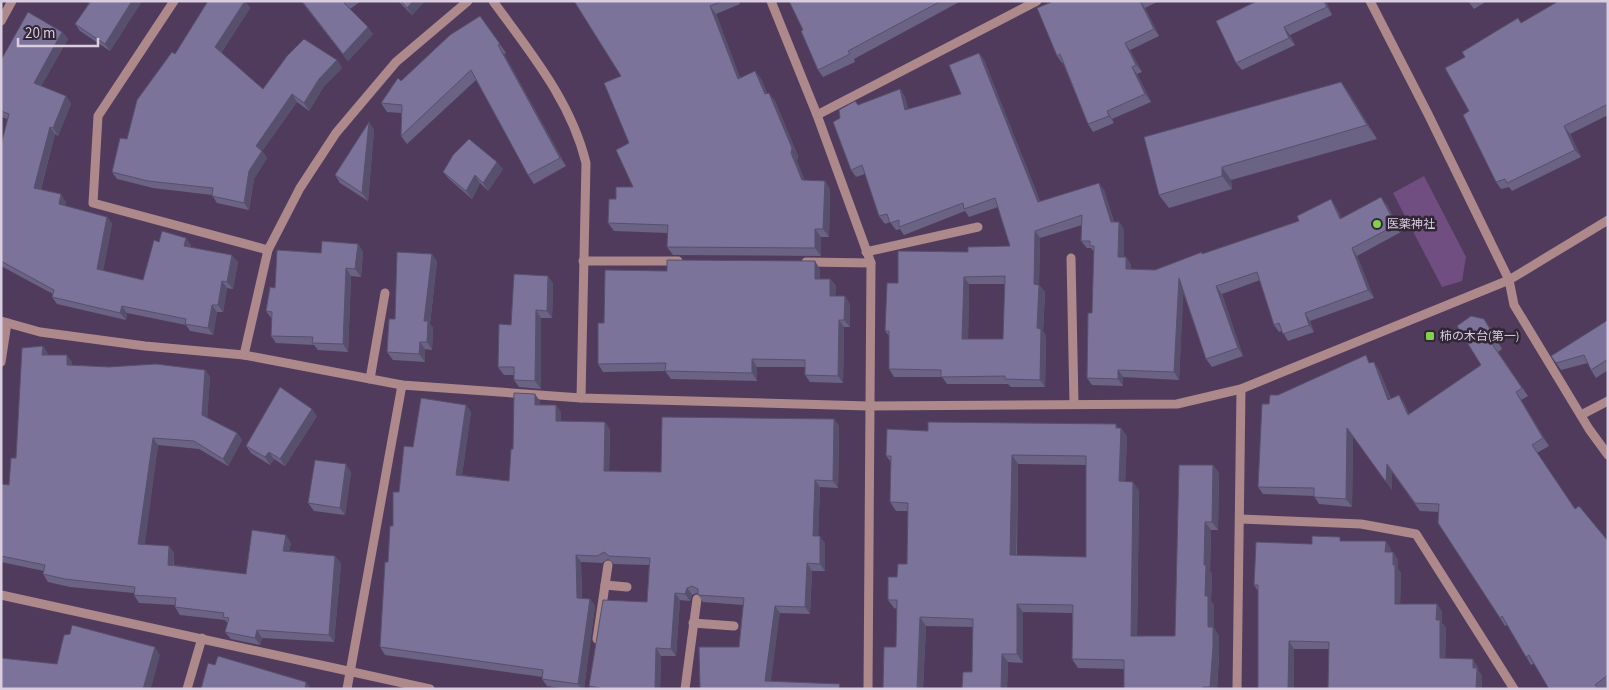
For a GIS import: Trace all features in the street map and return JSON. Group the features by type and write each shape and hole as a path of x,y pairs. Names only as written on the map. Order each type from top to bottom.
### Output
{"street":[{"path":"1,21 12,1"},
{"path":"174,1 98,116 93,203 268,250"},
{"path":"244,355 268,250 300,188 336,133 396,62 468,1"},
{"path":"494,1 539,64 567,111 579,136 586,163 581,398"},
{"path":"771,1 817,115 871,263 868,689"},
{"path":"817,115 1037,1"},
{"path":"1370,1 1509,280 1514,305 1581,415 1608,454"},
{"path":"1,362 4,322 40,332 145,346 244,355 402,385 581,398 869,406 1177,404 1241,389 1509,280 1608,220"},
{"path":"866,252 978,227"},
{"path":"1071,258 1074,404"},
{"path":"583,261 692,262"},
{"path":"791,262 871,263"},
{"path":"370,379 385,293"},
{"path":"347,689 402,385"},
{"path":"1237,689 1241,389"},
{"path":"1581,415 1608,401"},
{"path":"1240,519 1361,524 1416,534 1514,689"},
{"path":"595,651 608,565"},
{"path":"605,584 628,587"},
{"path":"1,595 430,689"},
{"path":"685,689 696,599"},
{"path":"694,623 734,626"},
{"path":"187,689 202,638"}],"shaded area":[{"path":"1424,176 1466,257 1462,281 1442,287 1393,193"}],"building":[{"path":"91,1 132,1 105,44 75,24"},
{"path":"208,1 245,1 215,47 263,89 287,56 304,39 337,60 319,79 304,103 292,94 256,146 262,151 249,171 244,203 212,196 213,188 148,181 112,172 120,138 127,139 137,100 172,52 175,54"},
{"path":"302,1 346,1 344,3 368,27 343,54"},
{"path":"401,1 413,1 407,8"},
{"path":"574,1 722,1 710,6 738,79 755,71 765,94 769,93 792,148 791,153 802,180 825,181 823,229 815,229 815,248 667,247 668,225 608,223 609,199 616,199 616,187 633,187 616,150 629,143 604,83 621,76"},
{"path":"789,1 941,1 848,51 850,54 818,70 801,31 803,30"},
{"path":"1054,1 1140,1 1154,29 1125,43 1136,65 1132,67 1145,94 1107,111 1109,116 1088,124 1060,54 1057,56 1037,8"},
{"path":"1257,1 1324,1 1327,7 1284,27 1289,38 1236,63 1216,21"},
{"path":"1556,1 1607,1 1608,104 1564,126 1575,150 1507,183 1505,179 1496,182 1463,115 1469,111 1445,68 1465,57 1462,52 1498,30 1518,18 1521,23"},
{"path":"28,12 62,32 34,83 66,96 53,128 50,127 34,188 61,194 59,204 107,217 97,269 143,280 154,240 159,242 162,231 186,238 184,246 232,255 227,282 222,281 218,305 212,305 208,328 185,324 186,319 122,306 120,313 52,297 54,290 1,261 1,145 9,114 1,111 1,60"},
{"path":"480,16 500,44 498,45 560,158 528,175 471,70 401,136 402,105 381,103 398,78 401,81 450,35"},
{"path":"979,53 1038,202 1099,183 1111,222 1119,222 1118,257 1126,257 1126,269 1155,270 1202,252 1202,254 1299,221 1297,216 1331,199 1340,219 1381,197 1396,225 1352,248 1368,290 1305,313 1309,325 1283,334 1279,323 1274,325 1257,272 1216,286 1238,348 1206,359 1179,278 1174,372 1118,370 1118,379 1087,378 1088,313 1092,313 1094,246 1090,246 1090,241 1081,241 1082,215 1035,231 1034,284 1039,285 1037,328 1041,329 1040,380 1005,379 1005,376 941,377 941,370 889,369 889,331 885,331 887,283 898,283 898,251 968,252 968,247 1010,246 995,198 964,209 963,203 899,227 899,220 890,223 887,214 879,216 862,165 851,170 833,122 840,118 839,110 855,101 858,105 900,89 905,110 961,94 949,65","holes":["1005,276 1003,339 962,339 964,277"]},
{"path":"1341,82 1367,125 1222,167 1222,176 1159,195 1144,137"},
{"path":"369,122 362,193 335,175"},
{"path":"469,139 497,162 483,183 475,175 466,191 443,172 453,155"},
{"path":"322,241 358,244 355,269 346,268 343,344 312,343 313,337 271,336 272,312 266,311 270,287 275,288 277,250 321,253"},
{"path":"397,252 432,254 424,321 428,321 427,342 420,342 419,354 387,352 389,319 395,319"},
{"path":"667,260 815,261 815,279 830,279 830,296 845,296 844,320 839,320 838,376 805,375 805,360 752,359 752,373 665,371 666,363 598,364 598,323 604,323 605,270 667,271"},
{"path":"514,274 548,276 547,311 536,310 535,381 514,380 514,367 498,367 499,324 511,325"},
{"path":"1471,316 1484,319 1497,341 1492,344 1522,388 1516,392 1543,438 1532,445 1575,509 1579,506 1608,541 1608,675 1595,685 1599,689 1549,689 1529,655 1526,657 1502,616 1500,618 1438,523 1439,504 1415,503 1387,464 1386,482 1347,428 1346,499 1314,497 1314,488 1258,487 1262,404 1269,404 1270,395 1278,395 1366,355 1369,363 1374,362 1388,400 1399,395 1408,415 1481,365 1457,326"},
{"path":"1608,320 1608,359 1591,370 1584,355 1556,363 1551,356"},
{"path":"43,346 42,355 67,355 67,365 109,367 156,364 205,370 202,415 237,433 223,459 194,441 153,438 138,544 169,546 168,565 246,574 252,530 286,535 283,551 335,556 329,635 257,630 255,638 225,632 229,618 223,617 224,613 175,607 176,598 134,595 135,587 65,579 43,574 45,565 1,556 1,484 9,485 11,458 16,458 22,348"},
{"path":"280,387 312,409 280,459 269,452 265,457 246,446"},
{"path":"514,393 535,394 535,405 556,405 556,421 605,422 604,471 661,472 662,417 834,419 833,481 815,480 813,536 820,536 820,564 807,563 805,607 775,606 765,681 840,684 839,689 700,689 699,647 739,647 744,598 698,595 698,589 692,586 687,588 685,594 675,593 671,649 656,648 655,689 600,689 589,686 603,600 647,602 650,558 609,556 604,552 597,556 576,555 577,598 590,599 578,684 542,679 543,670 380,647 385,562 388,562 390,526 393,526 393,492 399,492 404,446 413,447 421,398 466,405 456,475 509,481 511,449 513,449"},
{"path":"928,422 1116,424 1116,428 1121,428 1119,481 1133,482 1131,636 1175,636 1179,465 1213,465 1212,522 1205,522 1204,565 1206,565 1205,596 1208,596 1208,627 1213,627 1210,687 1203,687 1203,689 1124,689 1124,660 1072,659 1073,605 1017,604 1017,654 1002,654 1001,689 962,689 963,672 972,672 973,619 920,617 917,689 883,689 884,647 896,647 897,600 888,600 888,577 897,577 898,564 907,564 908,503 890,502 891,456 886,456 887,429 928,431","holes":["1012,455 1086,456 1086,557 1010,555"]},
{"path":"315,460 346,464 340,508 308,503"},
{"path":"1312,536 1340,537 1340,541 1386,541 1385,552 1393,552 1393,565 1395,565 1395,604 1437,604 1436,620 1440,620 1440,658 1473,659 1473,668 1477,668 1476,689 1328,689 1329,642 1289,641 1288,689 1258,689 1258,585 1254,585 1256,542 1312,544"},
{"path":"72,625 155,647 143,689 1,689 1,658 57,664 64,635 70,634"},
{"path":"218,656 306,682 305,689 201,689 208,663 215,665"}],"place":[{"name":"医薬神社","path":"1377,224"},
{"name":"柿の木台(第一)","path":"1430,336"}]}
